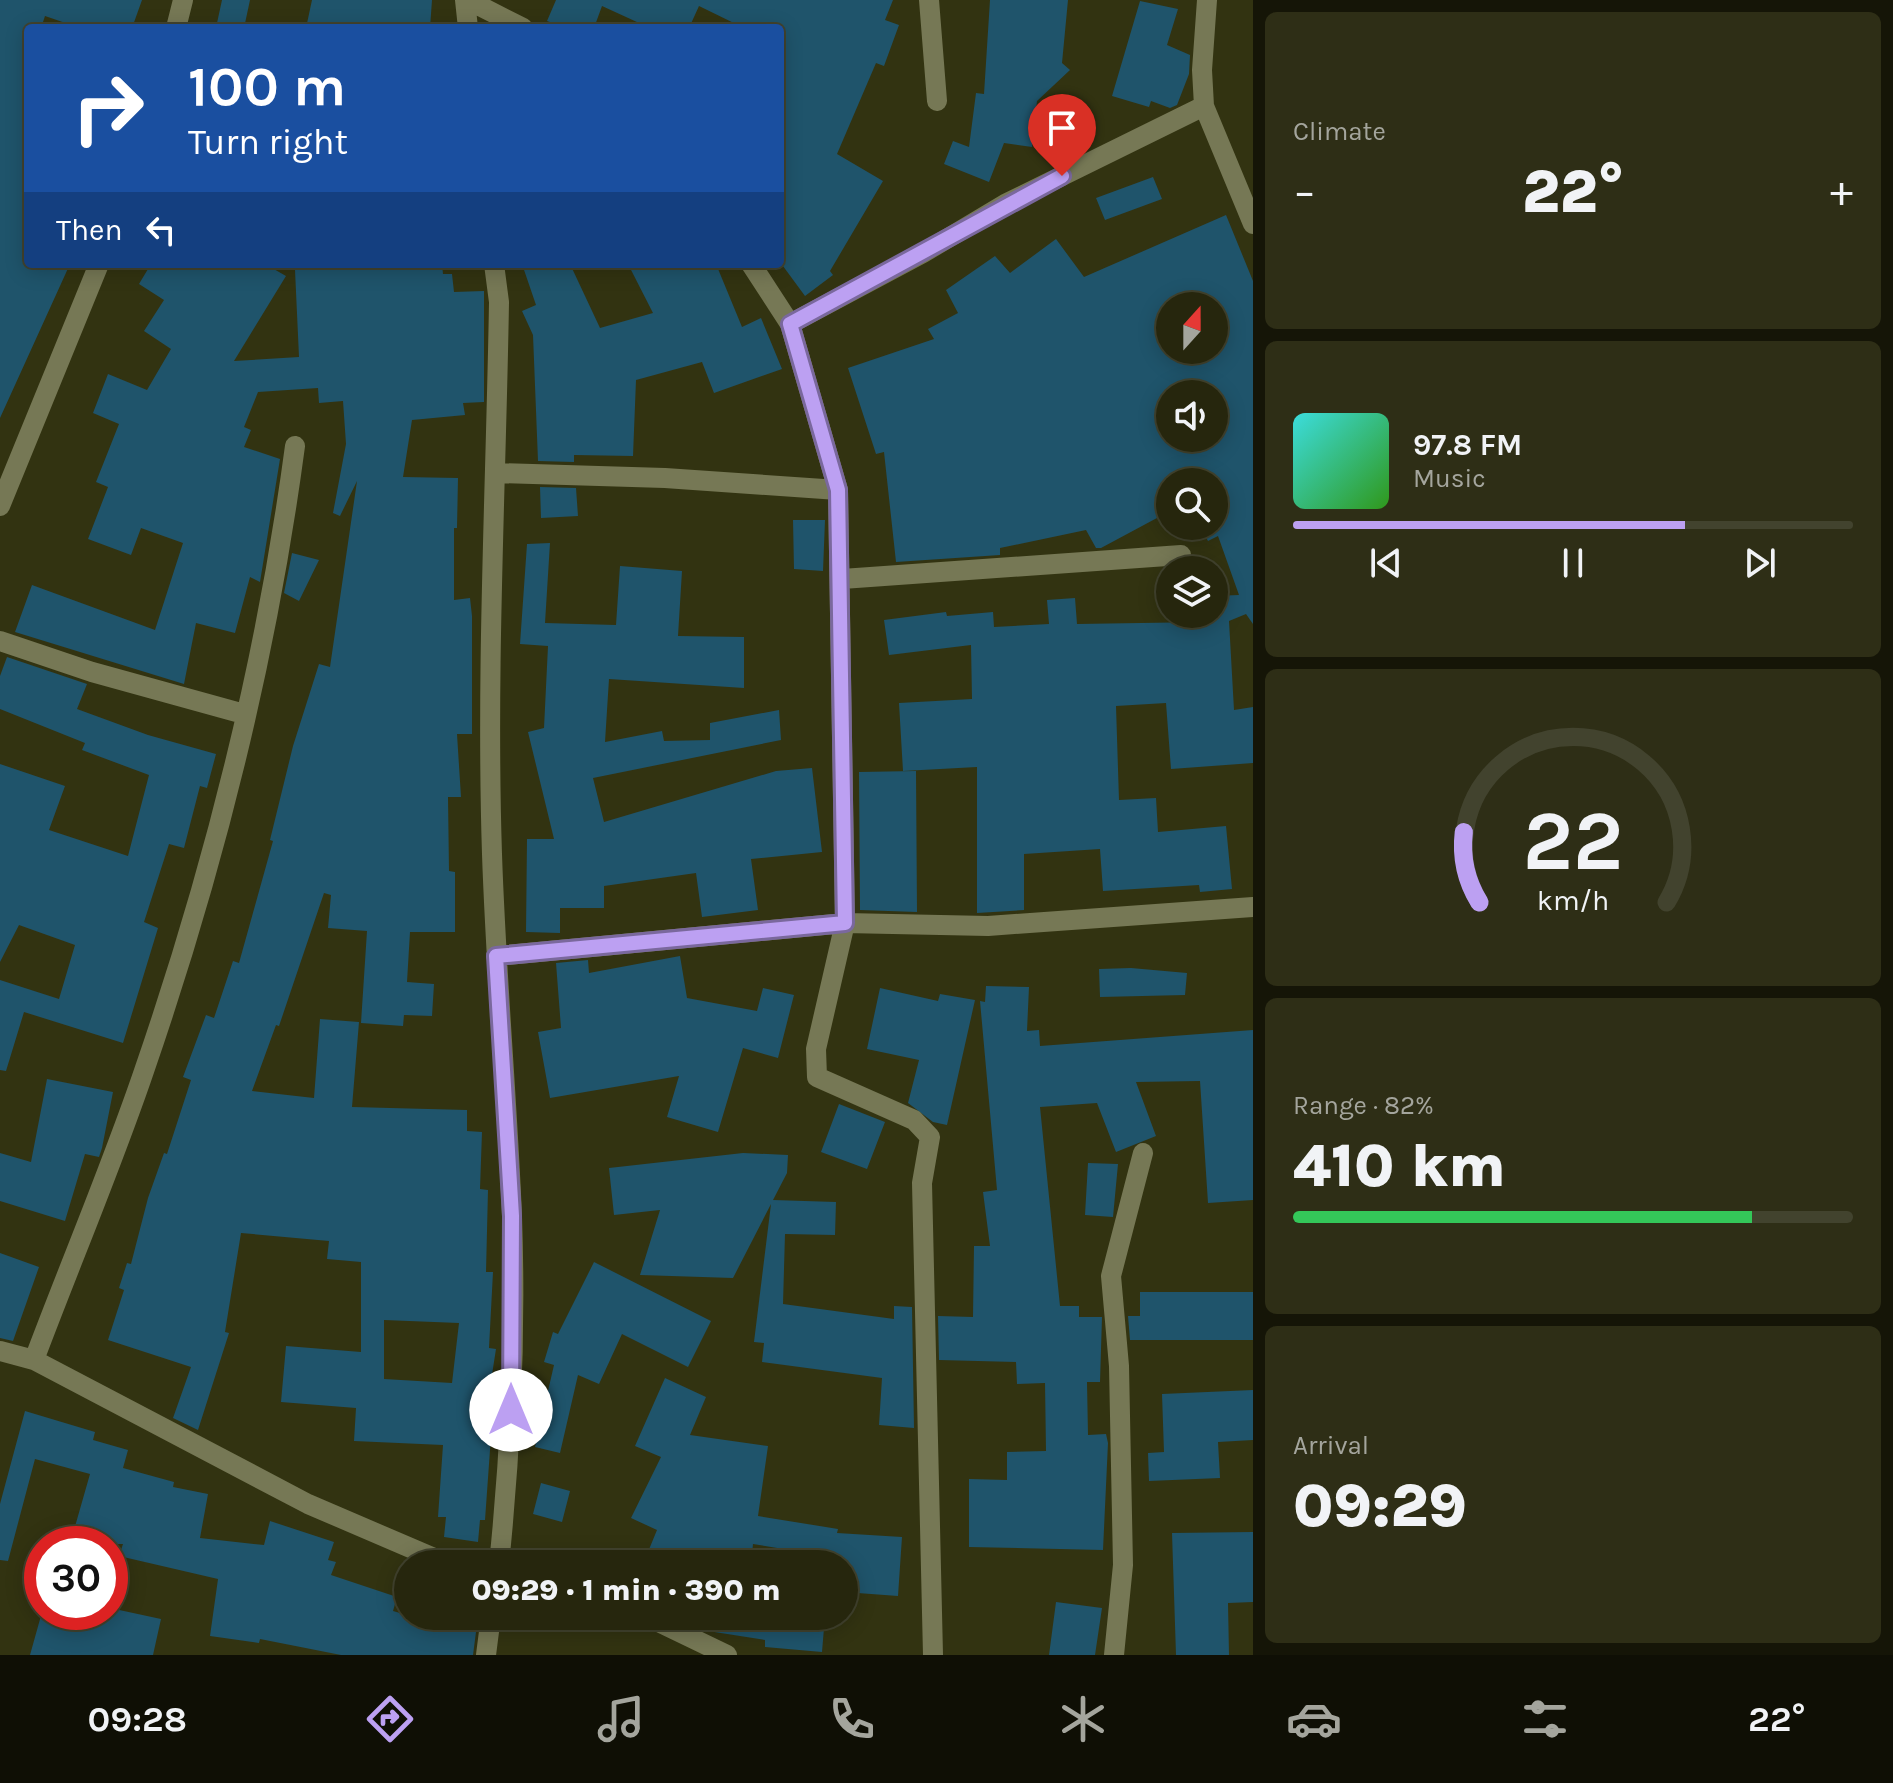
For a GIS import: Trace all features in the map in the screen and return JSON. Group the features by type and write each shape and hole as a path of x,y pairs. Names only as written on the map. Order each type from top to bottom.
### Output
{"street":[{"path":"177,24 183,0"},
{"path":"466,0 468,24"},
{"path":"466,0 515,24"},
{"path":"929,0 937,101"},
{"path":"1207,0 1202,70 1204,106 1253,224"},
{"path":"790,324 1005,204 1204,106"},
{"path":"0,506 97,268"},
{"path":"495,268 499,302 489,743 496,956 512,1245 511,1441 501,1550"},
{"path":"754,268 790,324 838,490 842,579 845,923 816,1049 817,1077 914,1120 930,1137 922,1183 933,1655"},
{"path":"34,1360 144,1071 212,846 280,558 295,446"},
{"path":"497,473 665,478 838,490"},
{"path":"842,579 1181,555"},
{"path":"0,641 92,672 244,714"},
{"path":"496,956 845,923 988,926 1253,907"},
{"path":"1114,1655 1123,1565 1119,1366 1111,1276 1143,1153"},
{"path":"0,1351 34,1360 308,1504 415,1550"},
{"path":"486,1655 489,1630"},
{"path":"675,1630 727,1655"}],"building":[{"path":"0,0 142,0 133,24 68,24 45,16 42,24 24,24 24,268 68,268 0,418"},
{"path":"222,0 250,0 245,24 217,23"},
{"path":"312,0 432,0 430,24 307,24"},
{"path":"556,0 893,0 885,20 899,25 884,66 876,63 837,154 883,181 830,271 833,275 805,296 784,267 784,24 736,24 699,6 691,24 641,24 602,6 595,24 555,24 547,21"},
{"path":"990,0 1068,0 1062,63 1070,70 1037,101 1032,147 1004,143 989,182 944,164 953,141 969,147 976,93 984,94"},
{"path":"1140,1 1178,9 1167,45 1190,55 1189,74 1177,105 1170,108 1151,101 1149,107 1112,96"},
{"path":"1153,177 1162,199 1105,220 1096,198"},
{"path":"1226,215 1253,281 1253,624 1246,614 1229,621 1234,710 1253,707 1253,763 1171,769 1166,703 1116,706 1119,800 1156,798 1158,832 1226,826 1232,889 1200,892 1199,885 1103,891 1100,849 1024,854 1024,910 977,913 977,767 903,771 899,703 972,699 971,645 889,655 884,620 946,612 947,616 993,612 994,627 1049,624 1047,600 1075,598 1077,624 1156,623 1156,628 1228,628 1228,595 1239,595 1228,556 1225,556 1219,540 1228,540 1228,468 1156,468 1156,519 1101,548 1096,548 1086,530 1000,548 1000,555 896,562 884,452 876,454 848,368 934,339 928,329 958,313 946,290 995,256 1010,273 1056,239 1084,277"},
{"path":"149,268 272,268 286,276 234,361 299,357 295,270 442,268 443,274 452,274 454,292 484,291 484,402 463,403 465,415 412,420 403,477 458,478 454,600 470,598 472,616 472,734 457,734 461,797 448,797 449,871 455,872 455,932 410,932 407,982 434,984 432,1016 404,1015 403,1026 361,1023 367,931 328,928 331,895 324,893 279,1026 276,1025 252,1091 314,1098 320,1019 359,1022 352,1107 467,1110 467,1131 482,1132 480,1189 488,1190 486,1272 493,1272 489,1348 496,1349 489,1394 494,1394 485,1520 480,1520 478,1542 444,1537 446,1517 438,1517 443,1445 354,1441 356,1408 281,1402 286,1346 361,1352 361,1262 327,1259 329,1241 241,1233 225,1332 229,1333 198,1430 173,1418 191,1367 108,1340 124,1290 119,1288 127,1263 131,1264 148,1198 164,1153 167,1154 191,1080 183,1077 206,1015 214,1018 233,961 239,963 273,841 270,840 293,746 319,664 330,667 357,481 340,516 333,513 346,444 343,401 319,403 318,388 258,392 244,427 251,430 244,447 280,459 260,582 250,577 235,633 196,623 184,684 15,632 32,585 155,630 183,543 141,528 131,555 88,539 108,487 96,482 119,424 93,413 108,374 147,390 171,349 144,331 164,300 139,284","holes":["384,1320 459,1323 452,1383 384,1379"]},
{"path":"523,268 572,268 600,328 653,313 630,268 718,268 742,327 761,318 782,369 714,393 702,362 636,380 633,456 574,455 574,462 538,461 533,335 522,311 536,305"},
{"path":"540,487 576,488 578,516 541,518"},
{"path":"793,520 825,520 823,571 794,569"},
{"path":"550,543 545,623 616,625 620,566 682,571 678,636 744,637 744,688 609,679 605,742 662,731 664,741 710,740 710,723 779,710 781,740 593,778 604,822 776,771 812,768 822,852 751,859 758,910 702,917 696,873 604,886 604,908 560,908 560,933 526,932 527,839 554,839 528,732 544,728 548,646 520,644 527,544"},
{"path":"292,553 319,560 299,601 284,593"},
{"path":"7,657 87,684 77,709 148,735 216,754 207,788 200,786 184,848 169,844 144,922 158,928 123,1043 24,1012 6,1071 0,1070 0,980 59,999 75,945 19,925 0,962 0,764 65,786 49,830 128,856 149,775 82,750 85,743 0,709 0,676"},
{"path":"916,771 917,912 860,910 859,772"},
{"path":"680,956 687,998 757,1011 763,988 794,995 778,1058 743,1048 718,1132 667,1117 679,1076 550,1098 538,1032 561,1028 556,963 588,960 589,973"},
{"path":"1131,968 1187,973 1185,995 1100,997 1099,969"},
{"path":"986,986 1029,987 1027,1031 1039,1030 1040,1046 1253,1030 1253,1200 1208,1203 1200,1081 1136,1082 1156,1136 1116,1152 1097,1103 1040,1107 1060,1306 1079,1306 1079,1317 1102,1317 1100,1382 1087,1382 1088,1435 1106,1434 1108,1443 1103,1550 969,1547 969,1479 1007,1480 1007,1452 1046,1451 1045,1383 1017,1384 1016,1362 939,1360 938,1316 973,1317 974,1246 990,1246 983,1192 997,1190 980,1001 985,1002"},
{"path":"880,988 938,1001 940,994 975,1000 947,1125 933,1122 908,1103 919,1060 867,1049"},
{"path":"47,1079 113,1092 99,1157 85,1154 65,1221 0,1201 0,1153 31,1162"},
{"path":"839,1104 885,1122 867,1169 821,1152"},
{"path":"743,1153 788,1155 787,1173 773,1200 836,1202 835,1235 785,1234 783,1304 894,1319 894,1306 912,1307 914,1428 879,1425 882,1378 762,1362 764,1343 754,1342 771,1204 733,1278 640,1275 660,1210 614,1215 609,1168"},
{"path":"1088,1163 1118,1164 1113,1217 1085,1215"},
{"path":"0,1253 39,1267 13,1341 0,1338"},
{"path":"594,1262 711,1321 688,1367 622,1334 599,1384 578,1375 560,1453 535,1447 554,1365 544,1362 553,1332 558,1334"},
{"path":"1140,1292 1253,1292 1253,1340 1130,1340 1128,1316 1140,1316"},
{"path":"665,1378 706,1397 690,1435 768,1446 758,1516 838,1529 837,1533 902,1537 898,1596 858,1593 858,1550 789,1550 753,1544 752,1550 649,1550 657,1530 631,1518 661,1457 635,1446"},
{"path":"1253,1390 1253,1440 1218,1442 1220,1478 1149,1481 1148,1453 1164,1452 1162,1394"},
{"path":"25,1411 95,1432 93,1440 128,1450 123,1468 174,1482 173,1487 208,1494 200,1538 264,1545 270,1521 334,1542 328,1560 336,1562 331,1575 394,1596 394,1630 470,1630 476,1632 473,1655 341,1655 260,1639 259,1643 210,1636 218,1579 128,1558 128,1526 75,1526 90,1474 35,1459 8,1561 0,1560 0,1504"},
{"path":"541,1483 570,1491 562,1522 533,1514"},
{"path":"1253,1532 1253,1602 1228,1603 1229,1655 1176,1655 1172,1533"},
{"path":"1056,1602 1102,1608 1095,1655 1049,1655"},
{"path":"128,1612 161,1619 153,1655 30,1655 37,1630 128,1630"},
{"path":"706,1630 824,1630 822,1652 765,1647 765,1640"}],"route":[{"path":"511,1410 512,1216 496,956 845,923 842,579 838,490 790,324 923,253 1005,204 1062,176"}]}
